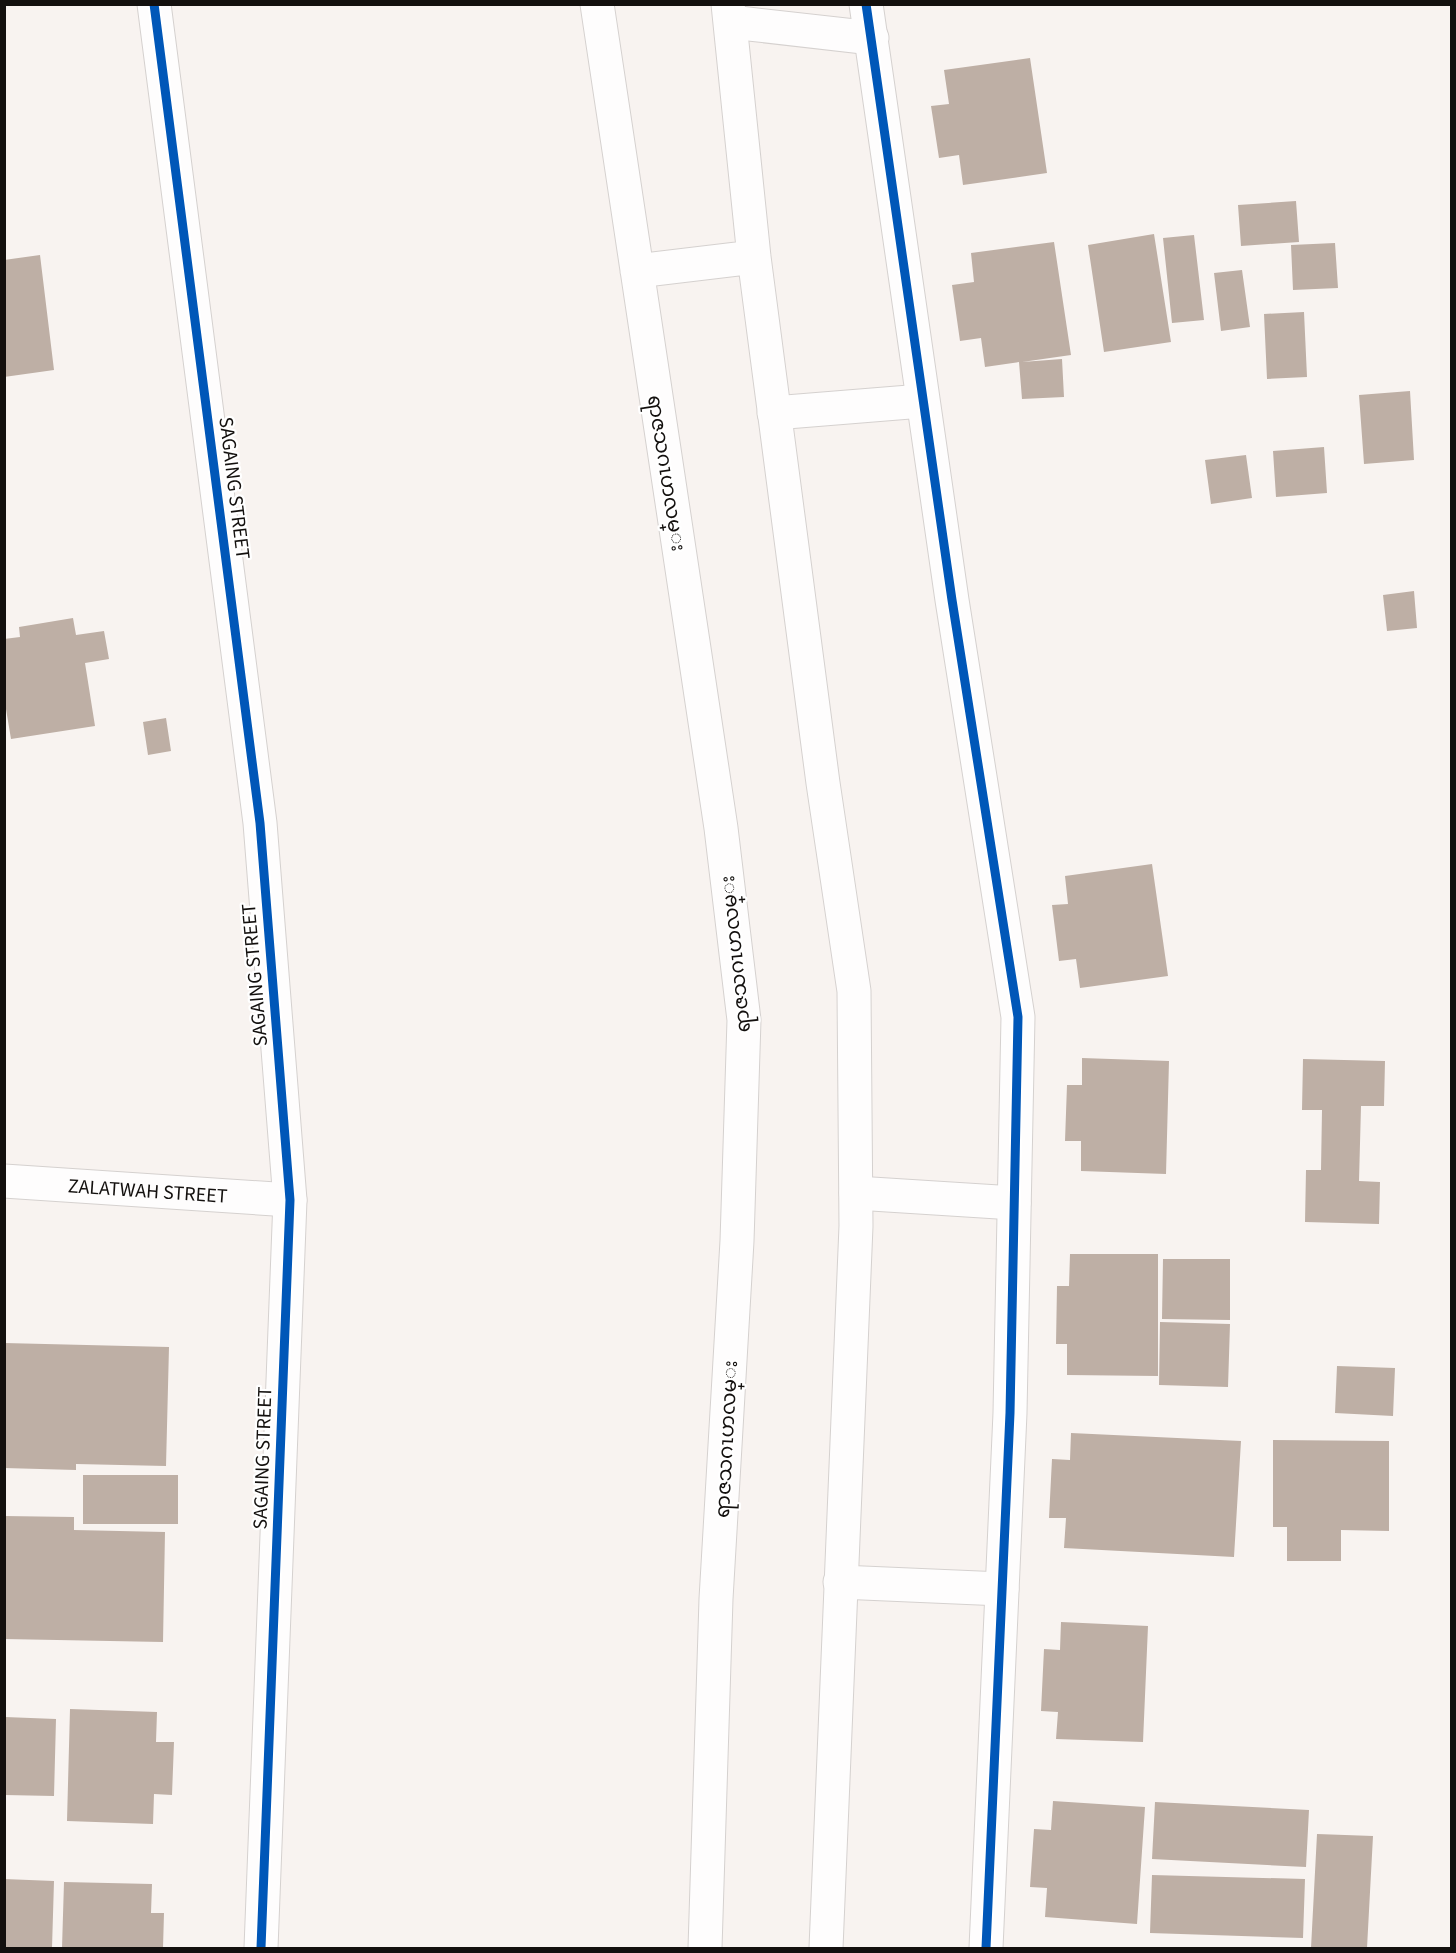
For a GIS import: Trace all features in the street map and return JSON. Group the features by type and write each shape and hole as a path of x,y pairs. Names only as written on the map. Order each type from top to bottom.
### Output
{"street":[{"name":"SAGAING STREET","path":"154,4 260,823 290,1200 261,1948"},
{"name":"ရာဇသဂၤဟလမ္း","path":"597,4 721,828 744,1020 737,1241 717,1599 705,1948"},
{"path":"866,4 922,401 1018,1017 1010,1413 986,1948"},
{"path":"826,1948 856,1193 855,991 823,783 754,257 730,13 872,38"},
{"path":"637,271 754,257"},
{"path":"774,413 922,401"},
{"name":"ZALATWAH STREET","path":"4,1181 290,1200"},
{"path":"856,1193 1014,1203"},
{"path":"840,1582 1002,1589"}],"building":[{"path":"1030,58 1047,173 963,185 959,155 939,158 931,106 949,104 944,70"},
{"path":"1296,201 1299,242 1241,246 1238,205"},
{"path":"1154,234 1171,342 1104,352 1088,245"},
{"path":"1194,235 1204,320 1172,323 1163,238"},
{"path":"1054,242 1071,355 1022,362 1062,359 1064,397 1022,399 1019,362 985,367 981,338 960,341 952,285 974,282 971,253"},
{"path":"1335,243 1338,288 1293,290 1291,245"},
{"path":"40,255 54,370 4,377 4,260"},
{"path":"1242,270 1250,327 1221,331 1214,273"},
{"path":"1304,312 1307,377 1267,379 1264,314"},
{"path":"1410,391 1414,460 1364,464 1359,395"},
{"path":"1324,447 1327,493 1276,497 1273,451"},
{"path":"1246,455 1252,498 1211,504 1205,460"},
{"path":"1414,591 1417,628 1387,631 1383,595"},
{"path":"73,618 76,635 104,631 109,659 85,663 95,726 11,739 4,697 4,639 20,637 19,627"},
{"path":"166,718 171,751 148,755 143,722"},
{"path":"1152,864 1168,976 1080,988 1076,959 1059,961 1052,905 1068,904 1065,876"},
{"path":"1082,1058 1169,1061 1166,1174 1081,1171 1081,1141 1065,1141 1067,1085 1082,1085"},
{"path":"1303,1059 1385,1061 1384,1106 1361,1106 1359,1181 1380,1182 1379,1224 1305,1222 1306,1170 1321,1170 1322,1110 1302,1110"},
{"path":"1070,1254 1158,1254 1158,1376 1067,1375 1067,1344 1056,1344 1057,1286 1069,1286"},
{"path":"1163,1259 1230,1259 1230,1320 1162,1319"},
{"path":"1160,1322 1230,1324 1228,1387 1159,1385"},
{"path":"4,1343 169,1347 166,1466 76,1464 76,1470 4,1468"},
{"path":"1337,1366 1395,1368 1393,1416 1335,1413"},
{"path":"1071,1433 1241,1441 1234,1557 1064,1548 1066,1518 1049,1518 1052,1459 1070,1460"},
{"path":"1273,1440 1389,1441 1389,1531 1341,1530 1341,1561 1287,1561 1287,1527 1273,1527"},
{"path":"83,1475 178,1475 178,1524 83,1524"},
{"path":"4,1516 74,1517 74,1530 165,1532 163,1642 4,1639"},
{"path":"1061,1622 1148,1626 1143,1742 1056,1739 1058,1712 1041,1711 1044,1649 1060,1650"},
{"path":"70,1709 157,1712 156,1742 174,1742 172,1795 154,1794 153,1824 67,1821"},
{"path":"5,1717 56,1719 54,1796 5,1795"},
{"path":"1053,1801 1145,1807 1137,1924 1045,1917 1047,1888 1030,1887 1034,1829 1051,1830"},
{"path":"1155,1802 1309,1810 1306,1867 1152,1859"},
{"path":"1317,1834 1373,1836 1367,1948 1311,1948"},
{"path":"1152,1875 1305,1879 1303,1938 1150,1933"},
{"path":"4,1879 54,1881 52,1948 4,1948"},
{"path":"64,1882 152,1884 151,1913 164,1913 163,1948 62,1948"}],"cycle path":[{"path":"154,4 260,823 290,1200 261,1948"},
{"path":"866,4 952,600 1018,1017 1010,1413 986,1948"}]}
